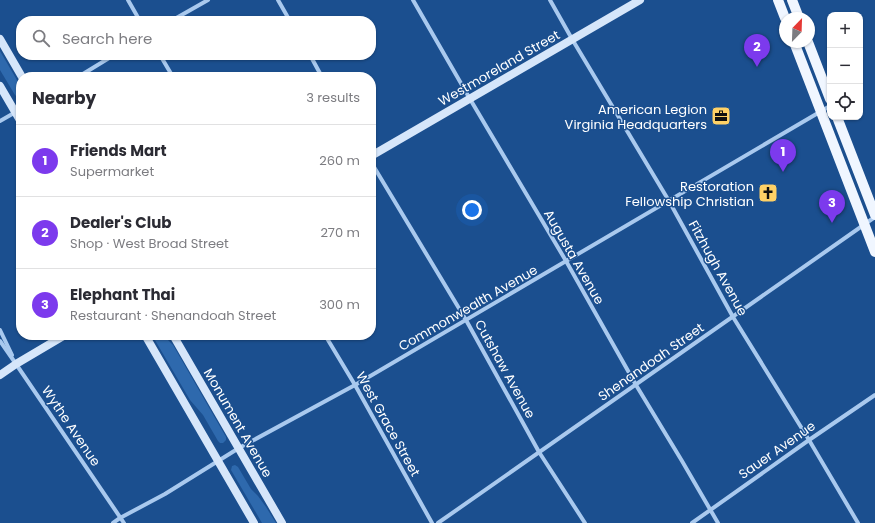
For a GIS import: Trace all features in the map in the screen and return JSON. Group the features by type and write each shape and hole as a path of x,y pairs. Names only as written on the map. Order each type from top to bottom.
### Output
{"main road":[{"path":"778,0 783,12"},
{"path":"792,0 797,12"},
{"path":"796,48 875,252"},
{"path":"810,48 827,91"},
{"path":"838,120 875,216"}],"street":[{"path":"128,0 137,16"},
{"path":"180,16 208,0"},
{"path":"278,0 287,16"},
{"name":"Augusta Avenue","path":"413,0 636,385 718,523"},
{"name":"Fitzhugh Avenue","path":"550,0 669,201 733,317 858,523"},
{"name":"Westmoreland Street","path":"376,153 640,0"},
{"path":"0,39 19,72"},
{"path":"86,72 106,60"},
{"path":"163,60 170,72"},
{"path":"313,60 319,72"},
{"path":"0,86 16,108"},
{"name":"Commonwealth Avenue","path":"113,523 165,494 238,448 355,385 827,108"},
{"path":"0,121 16,112"},
{"name":"Cutshaw Avenue","path":"376,170 466,320 540,452 585,523"},
{"name":"Shenandoah Street","path":"438,523 875,216"},
{"path":"0,330 16,364"},
{"path":"0,375 57,340"},
{"path":"148,340 254,523"},
{"name":"Monument Avenue","path":"176,340 282,523"},
{"name":"West Grace Street","path":"328,340 355,385 432,523"},
{"name":"Wythe Avenue","path":"0,342 124,523"},
{"name":"Sauer Avenue","path":"692,523 875,395"}],"shaded area":[{"path":"0,51 16,78 16,96 15,95 0,70"},
{"path":"155,340 168,340 173,345 226,437 226,440 223,443 218,441 203,415 190,400"},
{"path":"235,465 238,467 251,489 258,496 276,523 262,523 231,470 232,466"}],"place":[{"name":"Dealer's Club","path":"757,67"},
{"name":"American Legion Virginia Headquarters","path":"721,116"},
{"name":"Friends Mart","path":"783,172"},
{"name":"Restoration Fellowship Christian","path":"768,193"},
{"name":"Elephant Thai","path":"832,223"}]}
